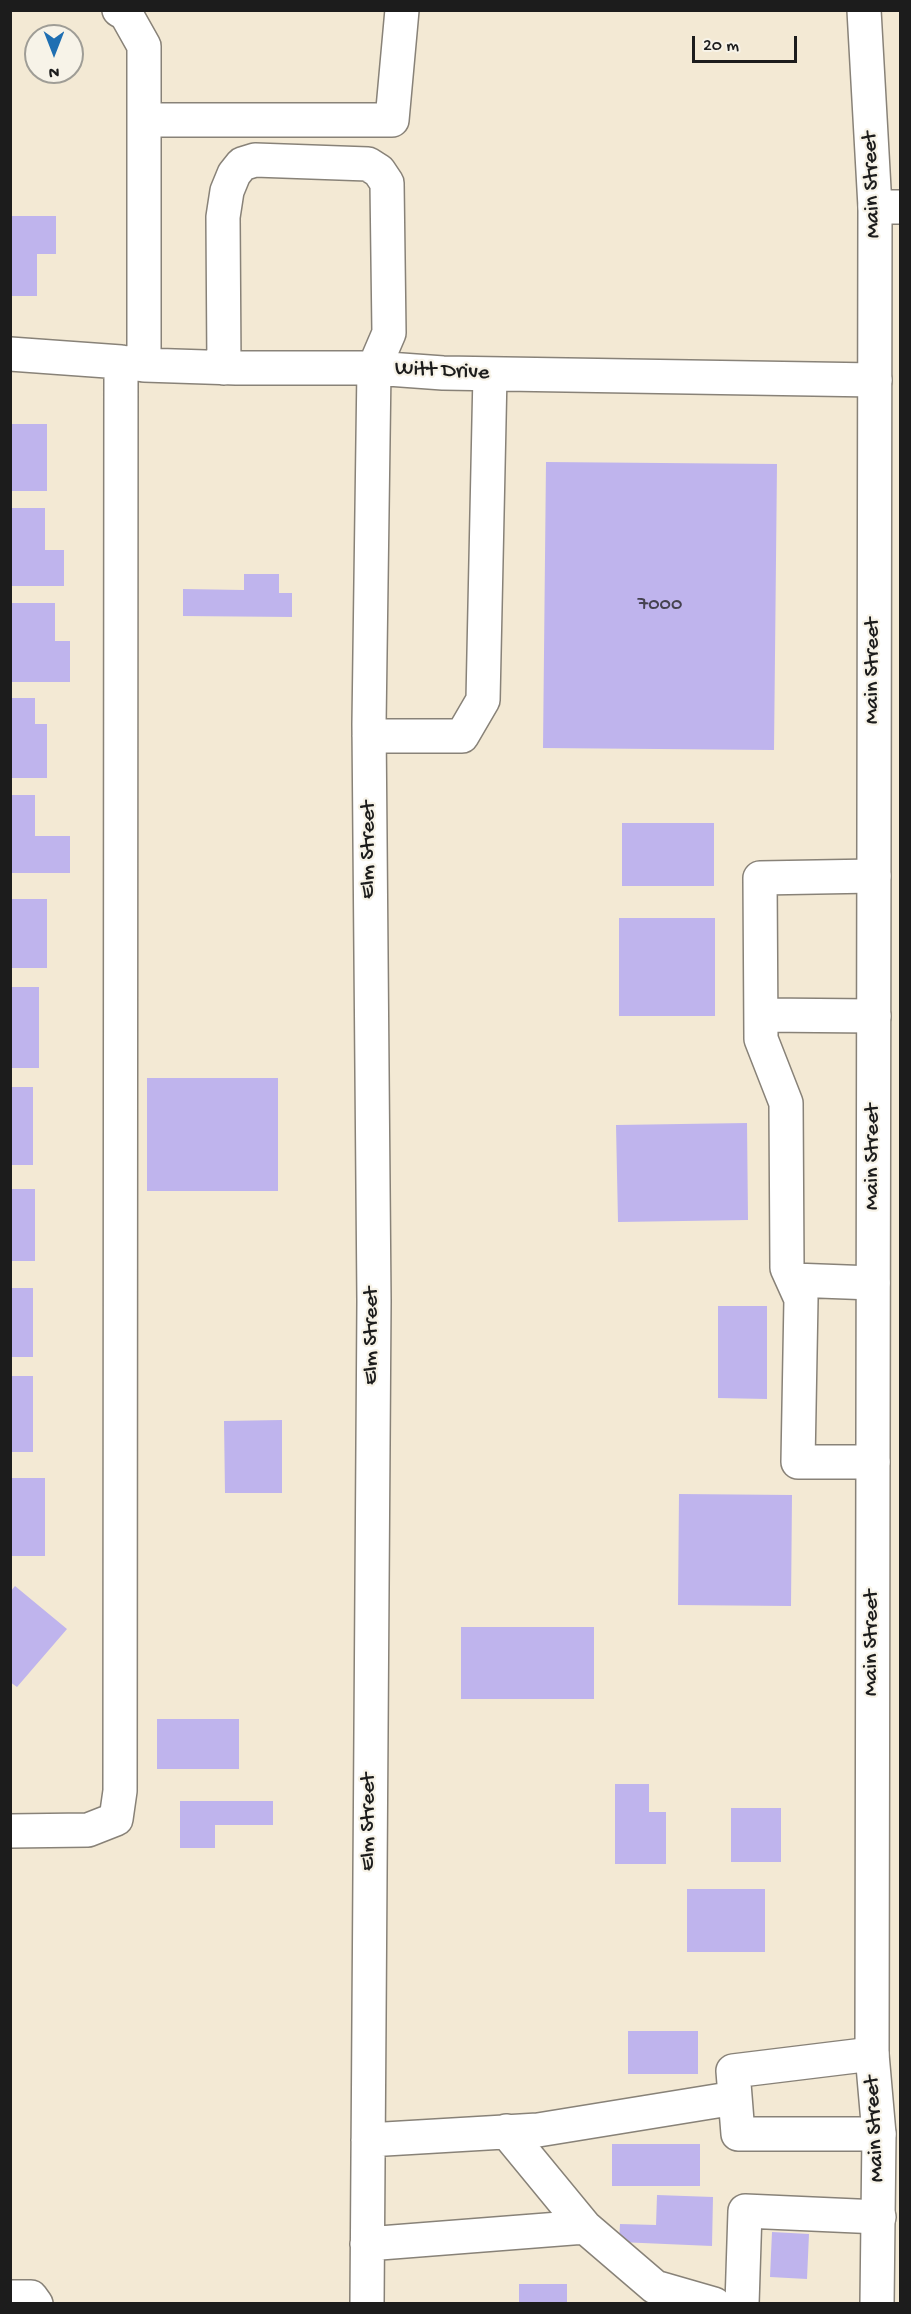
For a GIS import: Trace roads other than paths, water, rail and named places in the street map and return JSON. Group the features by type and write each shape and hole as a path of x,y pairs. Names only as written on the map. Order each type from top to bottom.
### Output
{"street":[{"path":"10,1831 88,1830 117,1819 120,1791 133,363 144,120 144,46 126,14 119,10"},
{"path":"144,120 392,120 402,10"},
{"name":"Main Street","path":"864,10 888,207 875,380 872,2055 879,2134 877,2304"},
{"path":"224,368 223,217 227,191 234,174 242,165 255,160 368,164 379,171 387,183 388,333 374,368"},
{"name":"Witt Drive","path":"10,354 224,368 374,368 443,373 875,380"},
{"name":"Elm Street","path":"367,2304 374,1313 369,736 374,368"},
{"path":"369,736 462,736 483,700 490,374"},
{"path":"873,1462 798,1462 801,1299 787,1268 786,1103 761,1039 760,878 874,876"},
{"path":"761,1015 874,1016"},
{"path":"793,1280 873,1283"},
{"path":"872,2055 733,2071 738,2134 879,2134"},
{"path":"368,2140 549,2128 735,2098"},
{"path":"506,2132 585,2227 655,2287 714,2304"},
{"path":"742,2304 745,2211 879,2217"},
{"path":"367,2244 585,2227"},
{"path":"10,2297 31,2297 36,2304"}]}
